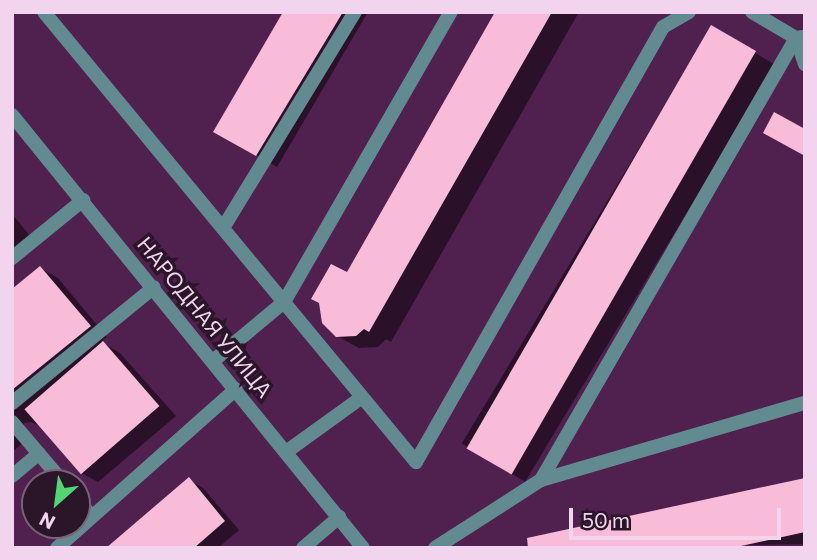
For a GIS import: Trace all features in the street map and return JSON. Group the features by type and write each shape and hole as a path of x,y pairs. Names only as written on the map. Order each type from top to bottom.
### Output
{"street":[{"path":"44,12 416,462 663,27 689,12"},
{"path":"223,228 355,12"},
{"path":"213,361 284,302 451,12"},
{"path":"752,12 800,37"},
{"path":"800,37 805,64"},
{"path":"541,480 800,37"},
{"name":"НАРОДНАЯ УЛИЦА","path":"12,114 363,548"},
{"path":"12,258 83,200"},
{"path":"12,403 153,287"},
{"path":"57,548 236,389"},
{"path":"286,452 361,398"},
{"path":"435,548 541,480 805,403"},
{"path":"12,422 52,469"},
{"path":"12,476 39,453"},
{"path":"303,548 339,517"}],"building":[{"path":"283,12 343,12 256,156 213,132"},
{"path":"495,12 552,12 369,332 364,329 356,336 336,337 322,323 319,303 311,299 331,264 347,272"},
{"path":"711,25 756,51 512,474 467,448"},
{"path":"774,112 805,129 805,156 763,133"},
{"path":"40,266 91,326 12,390 12,289"},
{"path":"103,341 159,406 87,469 76,469 25,409"},
{"path":"189,477 225,521 194,548 106,548"},
{"path":"805,478 805,532 732,548 528,548 527,538"}]}
